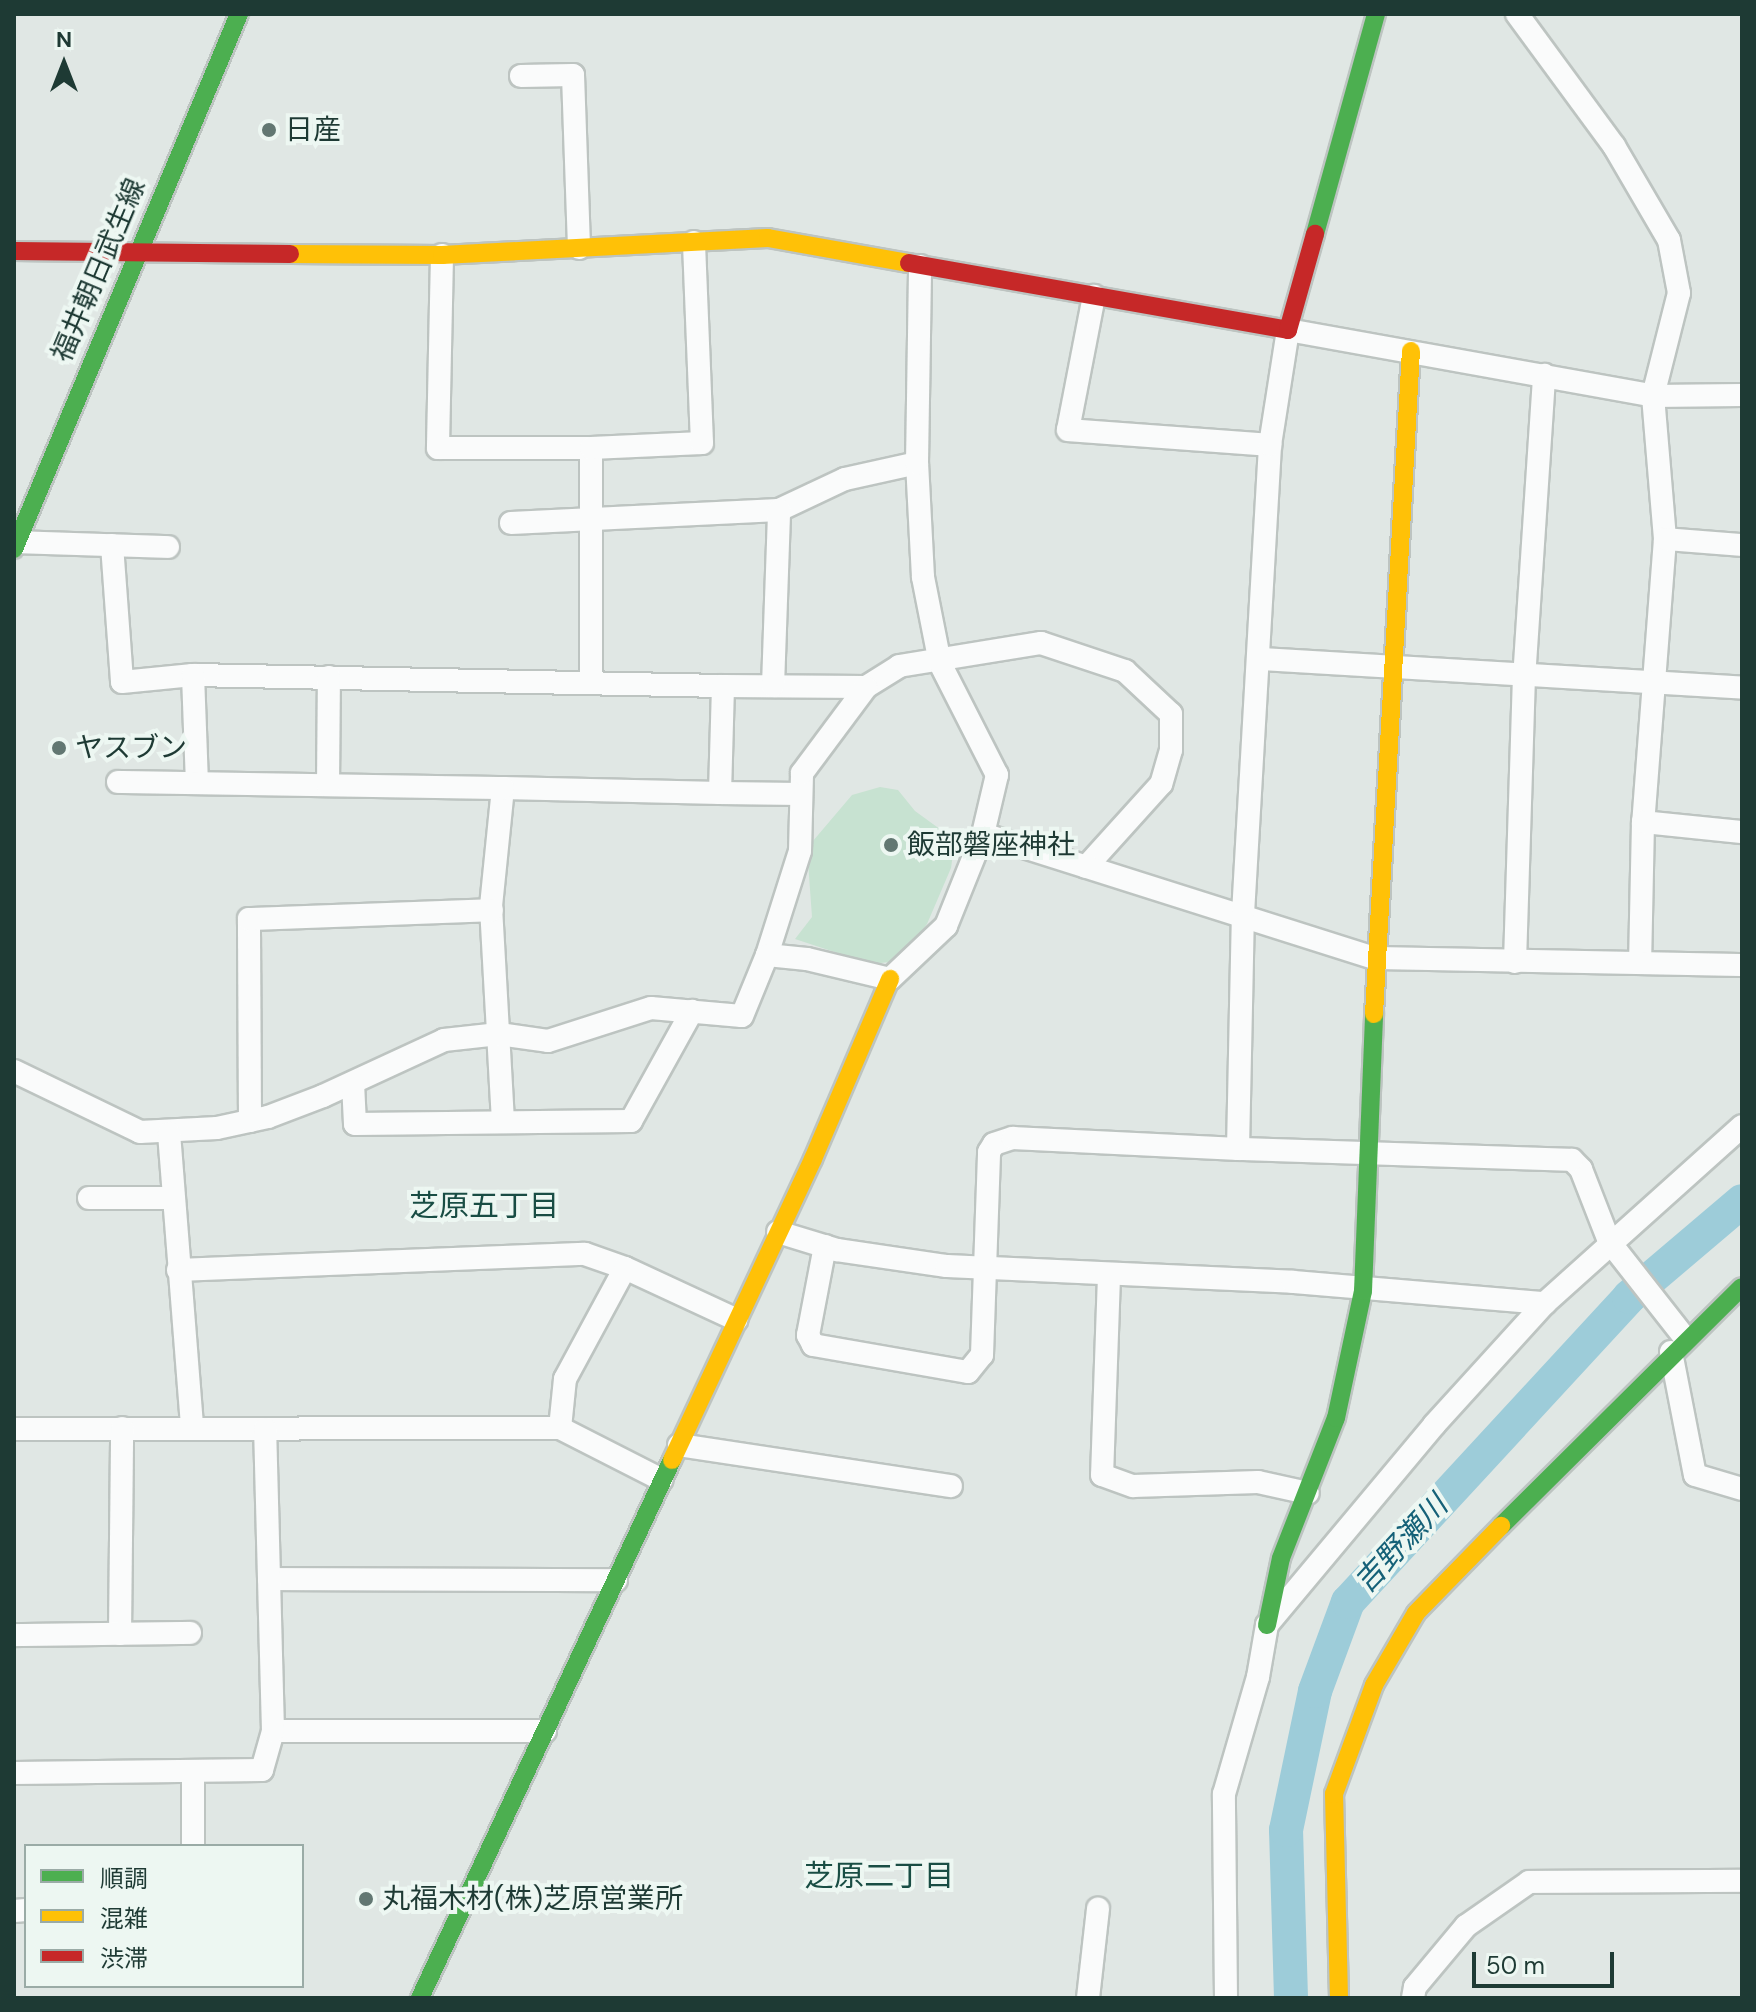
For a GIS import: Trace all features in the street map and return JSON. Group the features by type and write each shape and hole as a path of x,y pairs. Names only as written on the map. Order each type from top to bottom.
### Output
{"street":[{"name":"福井朝日武生線","path":"16,545 137,250 239,14"},
{"path":"1238,1149 1243,914 1270,445 1288,330 1376,14"},
{"path":"1517,14 1614,146 1674,254 1679,293 1653,396 1665,539 1643,822 1640,960"},
{"path":"521,76 573,75 579,248"},
{"path":"14,251 442,255 768,238 1653,396 1742,395"},
{"path":"442,255 438,448 591,448 702,443 694,242"},
{"path":"420,1998 778,1232 890,979 946,926 983,834 997,775 940,663 923,577 917,463 920,266"},
{"path":"1094,296 1068,430 1270,445"},
{"path":"1226,1998 1224,1794 1258,1677 1281,1558 1336,1418 1363,1291 1372,1152 1375,958 1411,351"},
{"path":"1515,962 1524,679 1544,375"},
{"path":"591,448 591,683"},
{"path":"511,523 779,510 845,479 917,463"},
{"path":"773,686 779,510"},
{"path":"1665,539 1742,545"},
{"path":"16,545 168,547"},
{"path":"112,545 122,682 193,675 866,687"},
{"path":"14,1071 140,1132 169,1133 250,1121 353,1083 444,1040 499,1034 548,1041 651,1008 742,1016 767,955 800,851 802,773 866,687 899,666 940,663 1041,643 1125,671 1171,714 1171,750 1161,784 1086,867"},
{"path":"1260,659 1524,679 1655,682 1742,688"},
{"path":"193,675 197,783"},
{"path":"328,785 329,677"},
{"path":"720,793 723,686"},
{"path":"118,782 800,794"},
{"path":"503,788 492,910 503,1122"},
{"path":"1643,822 1742,832"},
{"path":"983,834 1375,958 1515,962 1640,960 1742,965"},
{"path":"250,1121 249,919 492,910"},
{"path":"767,955 807,959 890,979"},
{"path":"353,1083 355,1124 631,1121 692,1011"},
{"path":"1267,1625 1434,1425 1545,1303 1609,1241 1742,1126"},
{"path":"169,1133 192,1428"},
{"path":"825,1246 808,1335 813,1345 968,1372 982,1355 989,1152 1001,1140 1572,1160 1581,1169 1609,1241 1631,1274 1657,1303 1678,1345 1695,1475 1742,1489"},
{"path":"89,1198 172,1198"},
{"path":"778,1232 825,1246 985,1268 1293,1282 1363,1291 1545,1303"},
{"path":"178,1270 585,1254 625,1268 737,1320"},
{"path":"560,1428 565,1379 625,1268"},
{"path":"1109,1276 1102,1475 1133,1486 1258,1482 1308,1493"},
{"path":"1339,1998 1334,1794 1374,1685 1416,1613 1678,1345 1742,1287"},
{"path":"120,1634 122,1428"},
{"path":"14,1429 560,1428 662,1480"},
{"path":"14,1773 193,1774 262,1770 273,1731 265,1429"},
{"path":"679,1445 951,1486"},
{"path":"269,1579 616,1580"},
{"path":"14,1635 190,1633"},
{"path":"273,1731 545,1731"},
{"path":"193,1774 193,1844"},
{"path":"1413,1998 1415,1987 1466,1926 1529,1882 1742,1881"},
{"path":"1088,1998 1098,1909"}],"green space":[{"path":"880,787 898,790 915,811 955,840 951,868 927,924 899,961 871,964 795,939 812,917 807,848 852,795"}],"waterway":[{"name":"吉野瀬川","path":"1291,1998 1286,1830 1315,1691 1348,1602 1629,1297 1742,1201"}],"traffic: fast":[{"path":"14,549 239,14"},
{"path":"1315,234 1376,14"},
{"path":"1267,1625 1281,1558 1336,1418 1363,1291 1374,1014"},
{"path":"1501,1526 1742,1287"},
{"path":"420,1998 672,1460"}],"traffic: slow":[{"path":"290,254 442,255 768,238 909,263"},
{"path":"1374,1014 1411,351"},
{"path":"672,1460 813,1159 890,979"},
{"path":"1339,1998 1334,1794 1374,1685 1416,1613 1501,1526"}],"traffic: jam":[{"path":"909,263 1288,330 1315,234"},
{"path":"14,251 290,254"}],"place":[{"name":"日産","path":"269,130"},
{"name":"ヤスブン","path":"59,748"},
{"name":"飯部磐座神社","path":"891,845"},
{"name":"丸福木材(株)芝原営業所","path":"366,1899"}],"district":[{"name":"芝原五丁目","path":"484,1206"},
{"name":"芝原二丁目","path":"879,1876"}]}
